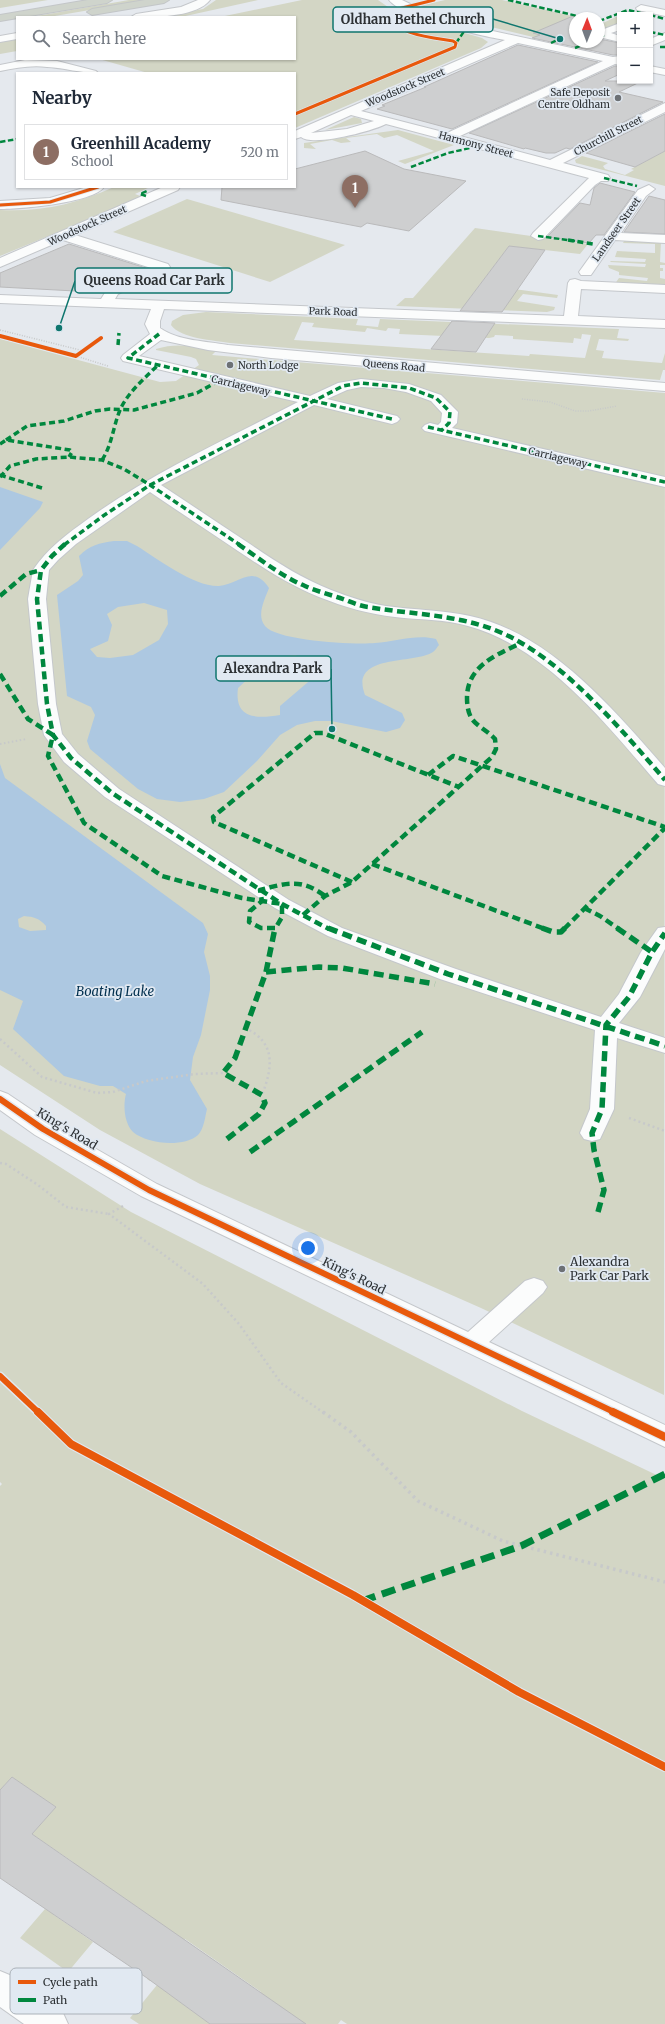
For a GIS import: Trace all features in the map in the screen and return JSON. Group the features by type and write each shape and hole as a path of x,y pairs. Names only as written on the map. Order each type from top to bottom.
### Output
{"highway":[{"path":"0,11 67,0"},
{"path":"0,18 108,0"},
{"path":"72,16 164,0"},
{"path":"0,28 16,26"}],"street":[{"path":"142,16 197,6 205,0"},
{"path":"394,0 403,6 427,15 515,40 533,42 617,60"},
{"path":"641,8 665,13"},
{"path":"617,27 600,34 617,38"},
{"path":"0,38 16,36"},
{"path":"653,42 665,36"},
{"name":"Woodstock Street","path":"296,134 515,40"},
{"path":"449,137 617,60"},
{"path":"0,68 43,62 54,63 88,72"},
{"path":"653,70 665,72"},
{"name":"Churchill Street","path":"552,164 663,109"},
{"name":"Harmony Street","path":"349,111 601,177 591,182 538,236"},
{"path":"296,134 320,136 373,127 386,120"},
{"path":"0,205 30,205 61,201 95,188"},
{"name":"Woodstock Street","path":"0,263 172,188"},
{"name":"Landseer Street","path":"586,272 642,193 649,189"},
{"path":"64,236 163,267 113,291 105,303"},
{"path":"611,236 665,239"},
{"path":"570,320 575,284 665,289"},
{"name":"Park Road","path":"0,300 160,304 665,324"},
{"path":"159,334 154,330 152,324 160,304"},
{"name":"Queens Road","path":"159,334 173,339 271,354 665,387"},
{"name":"Carriageway","path":"159,334 128,358 392,419"},
{"name":"Carriageway","path":"311,401 344,386 361,383 384,384 409,388 436,398 450,412 449,423 435,429 665,482"},
{"path":"311,401 150,485 70,540 52,556 41,570 37,599 47,704 52,734 71,758 112,793 282,904 335,932 448,974 606,1025 665,1046"},
{"path":"150,485 278,571 305,586 367,607 444,616 473,622 502,633 536,651 566,676 605,715 665,780"},
{"path":"592,1133 602,1109 606,1025 629,997 652,952 665,933"},
{"name":"King's Road","path":"0,1098 43,1129 149,1190 665,1437"},
{"path":"471,1344 491,1324 534,1287"},
{"path":"0,1987 10,1994"},
{"path":"37,2014 51,2024"}],"path":[{"path":"0,330 84,351"},
{"path":"0,336 76,356 90,346"},
{"path":"245,1028 259,1034 269,1048 269,1073 262,1095"},
{"path":"0,1039 42,1077 98,1093 113,1092 146,1081 195,1074 223,1074"},
{"path":"602,1109 665,1131"},
{"path":"0,1163 6,1164 38,1185 66,1207 109,1214 203,1284 239,1324 281,1383 351,1432 418,1501 503,1541 665,1582"},
{"path":"109,1214 149,1190"}],"green space":[{"path":"0,0 48,0 0,8"},
{"path":"129,0 148,0 55,16 37,16"},
{"path":"216,0 258,0 186,16 165,16 203,9"},
{"path":"302,0 378,0 388,7 427,22 482,38 488,42 481,48 296,128 296,72 144,72 102,60 296,60 296,16 225,16"},
{"path":"445,0 502,0 569,15 569,29 553,25 533,33 555,38 550,41 462,20 420,6"},
{"path":"617,16 617,24 605,29 605,22"},
{"path":"16,39 16,51 0,54 0,42"},
{"path":"354,117 361,119 362,123 325,130"},
{"path":"398,130 454,145 405,164 398,161 434,151 397,135 384,138 377,134 346,138 351,142 341,143 332,140 310,144 316,149 304,148 304,143"},
{"path":"665,151 665,186 576,163 575,160 582,156 608,163 603,166 605,169 625,175 634,170 631,169"},
{"path":"112,188 148,188 135,194 143,197 0,256 0,210 30,210 58,206"},
{"path":"187,199 345,245 270,282 113,232"},
{"path":"475,228 588,244 580,254 509,246 469,299 514,289 558,295 557,298 523,294 517,301 555,307 554,310 547,312 396,306 405,298 413,298"},
{"path":"625,239 661,241 660,262 665,263 665,265 660,265 660,268 663,268 663,271 660,271 660,278 665,279 665,288 614,285 619,278 647,281 648,278 619,275 619,272 609,268 608,265 645,267 646,264 610,262 645,262 646,259 615,257 617,251 655,253 655,244 623,243"},
{"path":"206,312 358,319 356,325 378,327 380,319 619,329 617,338 629,339 628,341 599,339 596,350 604,351 602,358 662,363 665,353 665,370 663,370 660,380 230,343 198,338 176,330 171,325 172,321 183,315","holes":["302,322 314,323 312,327 365,332 367,328 386,331 388,328 400,329 399,334 489,338 494,337 495,335 513,336 513,339 573,343 574,338 581,339 582,334 591,335 585,358 530,354 529,356 294,340"]},
{"path":"0,339 160,382 176,381 199,365 196,359 191,357 156,350 164,347 179,345 217,350 212,355 665,393 664,1395 481,1308 200,1184 100,1130 0,1065"},
{"path":"0,1129 131,1212 522,1411 665,1479 665,2024 347,2024 341,2020 338,2024 257,2024 261,1992 185,1939 150,1981 147,1979 176,1943 167,1937 142,1968 136,1968 168,1929 90,1874 54,1915 93,1942 71,1968 62,1968 20,1938 45,1909 50,1912 78,1881 65,1871 73,1862 32,1834 56,1807 12,1777 0,1790 0,1486 2,1484 0,1482"},
{"path":"157,1985 210,2024 139,2024 130,2018 133,2014 142,2014 142,2003"}],"water":[{"path":"0,487 43,502 40,508 0,550"},
{"path":"114,541 127,541 176,571 209,585 226,585 245,577 257,577 269,588 262,607 262,622 272,631 284,635 317,641 351,643 375,643 421,637 436,639 439,645 434,651 424,656 374,666 366,672 363,682 365,695 402,713 405,720 400,728 386,732 331,721 315,721 297,725 280,735 257,761 224,792 204,799 180,802 157,799 138,789 90,749 87,741 95,715 91,707 67,696 57,595 78,581 83,575 79,556 83,552 99,544","holes":["144,603 167,610 168,624 159,640 133,655 110,658 97,657 90,649 108,641 112,625 107,614 118,607","295,655 315,662 321,671 280,706 280,715 263,717 248,715 243,711 238,698 238,688 270,658"]},
{"name":"Boating Lake","path":"0,764 5,778 203,923 208,934 204,952 210,976 210,990 201,1035 193,1057 190,1080 207,1109 202,1130 198,1135 191,1139 175,1143 156,1142 139,1136 133,1132 128,1124 125,1114 126,1094 113,1086 100,1086 64,1076 13,1029 23,1001 0,990","holes":["24,916 36,918 41,921 46,926 46,930 30,931 19,927 18,919"]}],"building":[{"path":"569,18 569,46 532,38 540,35 533,33"},
{"path":"605,40 617,42 617,55 580,48 605,48"},
{"path":"518,45 598,62 452,129 377,109 385,106 382,105 426,87 424,87"},
{"path":"615,66 617,66 617,75 605,81 617,81 617,84 636,84 619,92 663,102 570,149 566,148 555,153 524,149 469,133"},
{"path":"665,114 665,151 635,167 586,153"},
{"path":"365,151 404,169 466,181 409,231 367,223 361,227 221,200 222,188 296,188 296,169"},
{"path":"600,183 635,192 604,235 596,235 589,243 547,237 580,203 590,205 594,188"},
{"path":"649,196 665,200 665,234 624,232"},
{"path":"69,244 146,268 94,292 0,287 0,273"},
{"path":"509,246 545,250 502,312 460,311"},
{"path":"452,321 495,323 476,352 431,349"},
{"path":"12,1777 56,1807 32,1834 306,2024 210,2024 142,1975 142,1968 132,1968 0,1878 0,1790"}],"marked path":[{"path":"508,0 569,14"},
{"path":"623,12 628,10 636,12"},
{"path":"605,19 617,14"},
{"path":"653,16 665,19"},
{"path":"456,43 465,30"},
{"path":"653,33 665,35"},
{"path":"551,43 559,39"},
{"path":"660,47 665,47"},
{"path":"0,142 16,139"},
{"path":"411,167 448,153 470,148"},
{"path":"604,178 637,186"},
{"path":"146,196 140,194 147,191"},
{"path":"538,236 593,244"},
{"path":"118,345 119,333"},
{"path":"159,334 128,358 392,419"},
{"path":"102,460 109,448 118,414 124,402 158,365"},
{"path":"6,440 27,426 64,421 95,411 110,409 134,410 197,393 220,380"},
{"path":"442,430 449,423 450,412 436,398 409,388 384,384 361,383 343,386 311,401 150,485 70,540 52,556 41,570 37,599 47,704 53,735 71,758 112,793 282,904 335,932 448,974 665,1046"},
{"path":"428,427 665,482"},
{"path":"0,444 6,440 70,450 72,452 69,457"},
{"path":"0,477 10,466 36,459 69,457 102,460 124,469 150,485 278,571 305,586 367,607 444,616 473,622 502,633 536,651 566,676 628,737 665,780"},
{"path":"0,475 42,488"},
{"path":"0,596 26,574 41,570"},
{"path":"303,915 325,896 352,882 492,757 496,749 495,739 471,718 468,708 467,688 475,670 491,658 521,643"},
{"path":"0,674 28,719 53,735 48,756 84,823 162,876 242,898 282,904 282,917 275,928 266,972 235,1058 223,1073 262,1095 265,1103 259,1114 227,1139"},
{"path":"352,882 214,822 213,817 315,733 323,733 459,787"},
{"path":"428,775 453,756 665,827"},
{"path":"372,864 553,932 561,932 665,828"},
{"path":"275,928 261,928 249,922 250,911 262,901 260,890 278,885 301,883 325,896"},
{"path":"584,908 600,916 652,952"},
{"path":"598,1212 604,1190 594,1150 592,1133 602,1109 606,1025 629,997 652,952 665,933"},
{"path":"266,972 319,967 342,968 435,984"},
{"path":"250,1152 422,1032"},
{"path":"362,1601 521,1546 665,1474"}],"cycle path":[{"path":"296,114 455,47 456,43 453,41 413,33 394,25 390,18 390,11 434,0"},
{"path":"0,205 26,205 50,202 74,196 96,188"},
{"path":"0,336 76,356 101,338"},
{"path":"0,1099 43,1129 149,1190 665,1437"},
{"path":"0,1376 71,1444 353,1595 519,1692 665,1767"}],"place":[{"name":"Oldham Bethel Church","path":"560,39"},
{"name":"Safe Deposit Centre Oldham","path":"618,98"},
{"name":"Greenhill Academy","path":"355,208"},
{"name":"Queens Road Car Park","path":"59,328"},
{"name":"North Lodge","path":"230,365"},
{"name":"Alexandra Park","path":"332,729"},
{"name":"Alexandra Park Car Park","path":"562,1269"}]}
